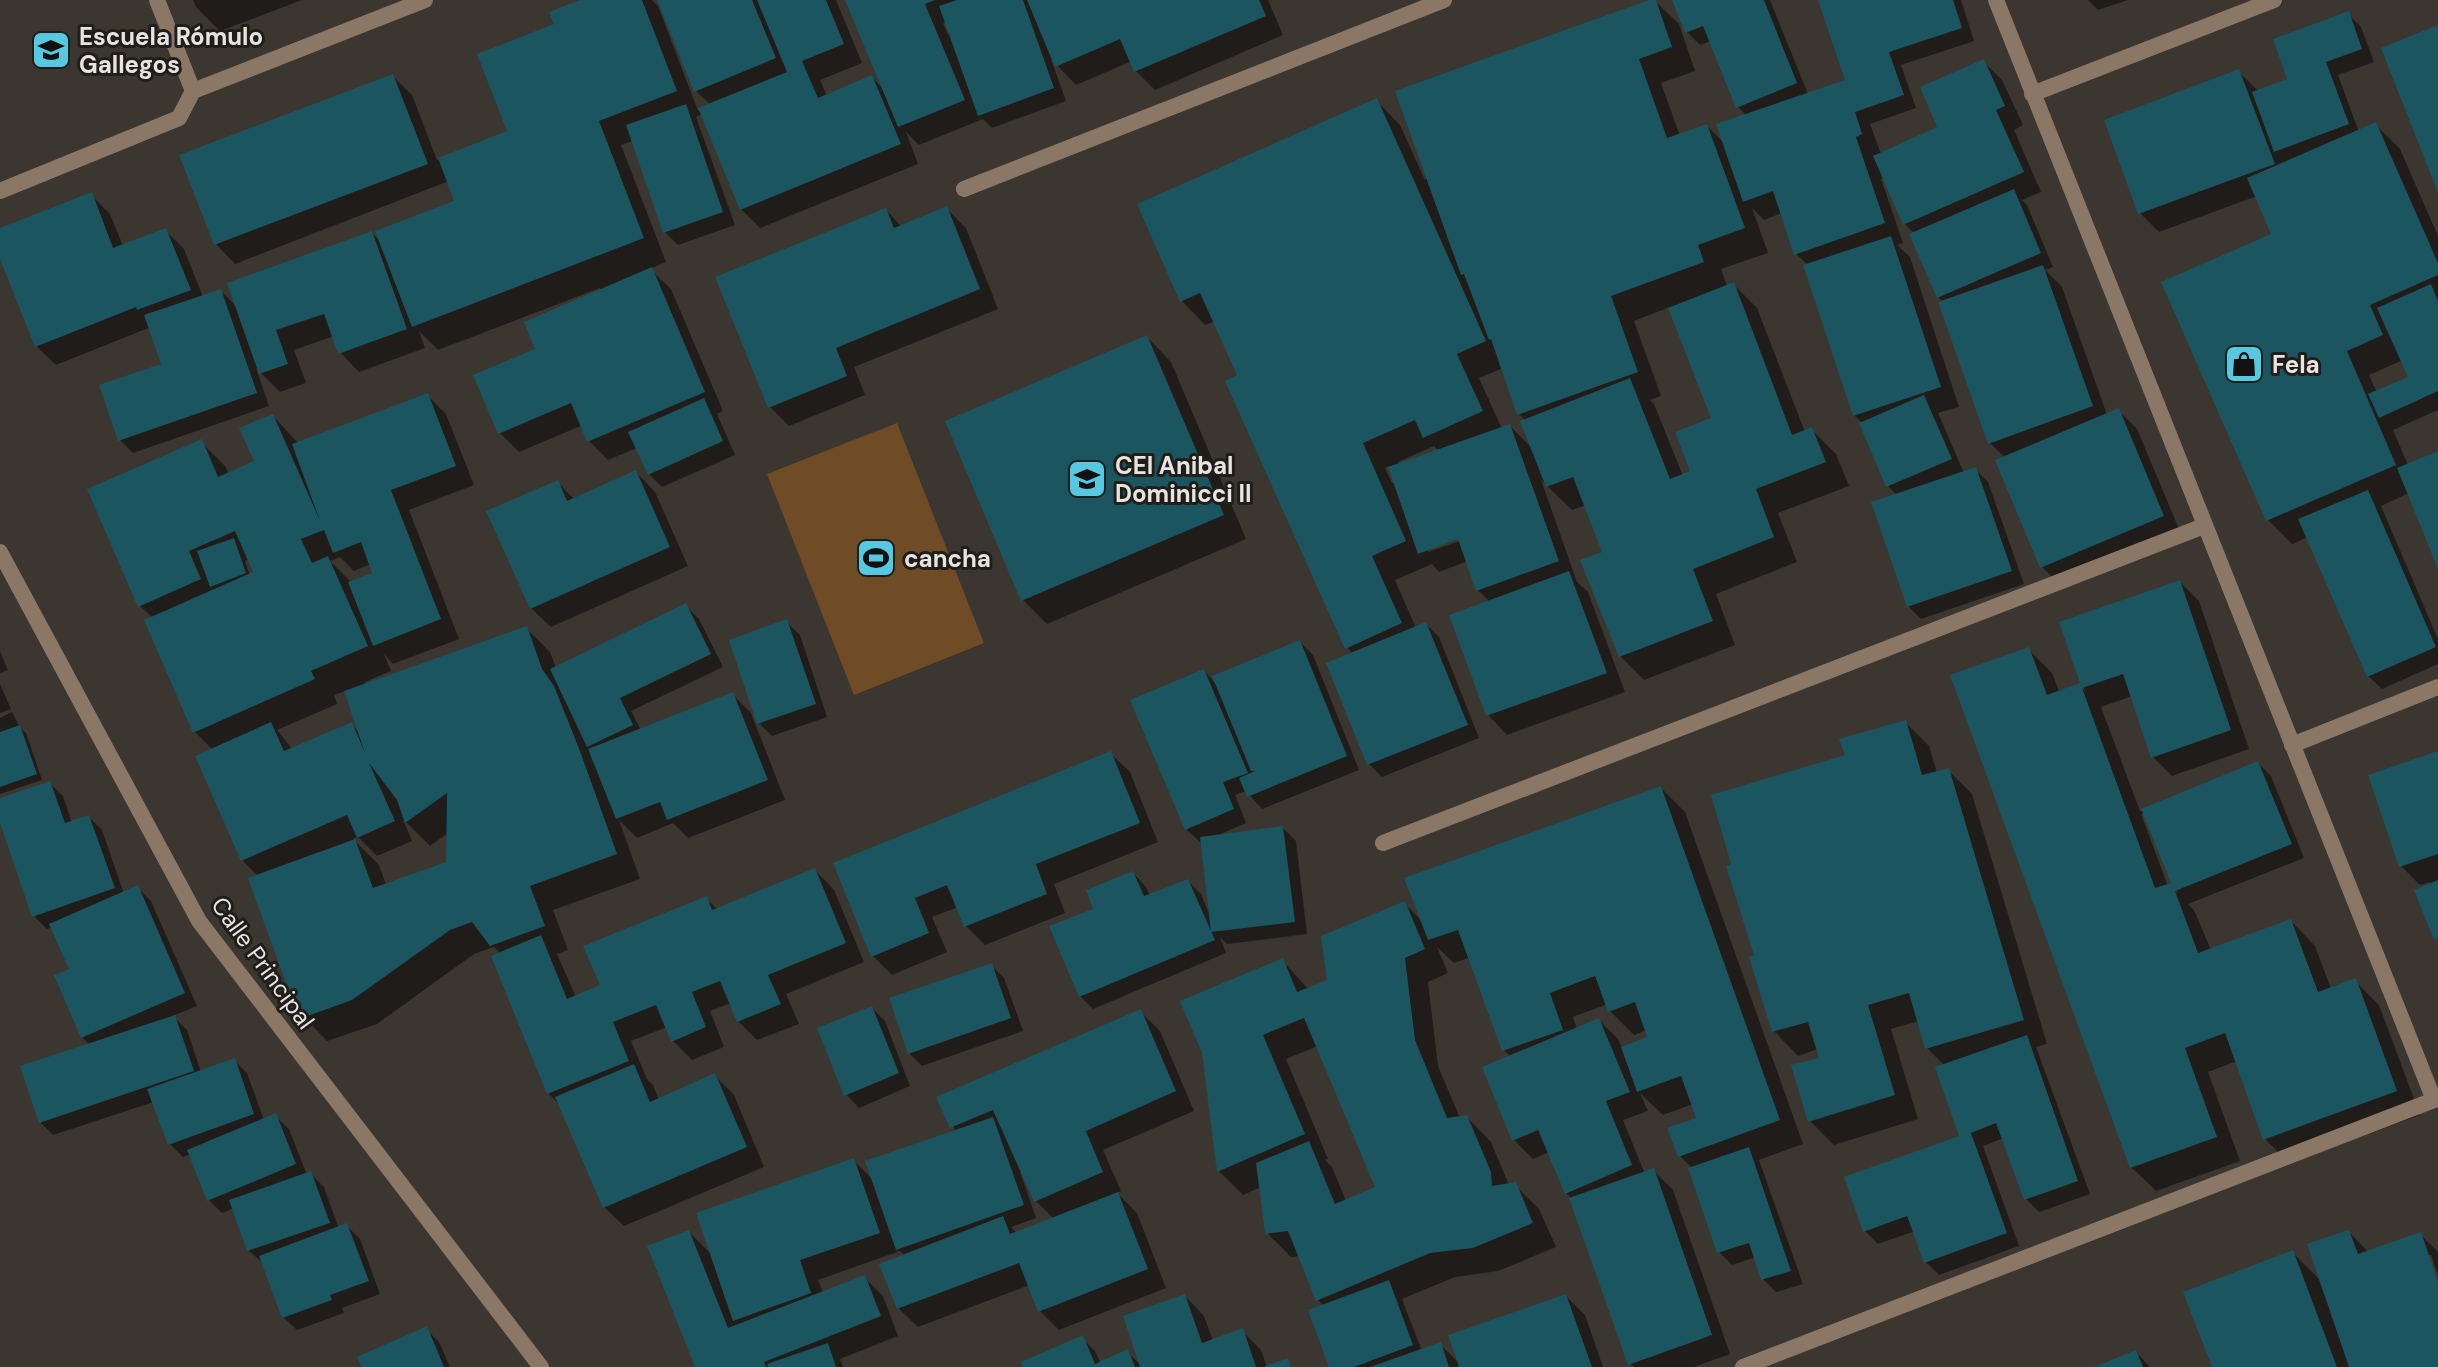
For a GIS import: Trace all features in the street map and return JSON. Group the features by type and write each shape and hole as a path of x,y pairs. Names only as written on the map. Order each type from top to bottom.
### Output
{"street":[{"path":"157,0 193,91"},
{"path":"0,191 179,118 193,91 425,0"},
{"path":"964,189 1444,0"},
{"path":"1743,1367 2436,1099 2204,526 1996,0"},
{"path":"2032,94 2274,0"},
{"path":"1383,843 2204,526"},
{"name":"Calle Principal","path":"0,552 199,921 541,1367"},
{"path":"2292,745 2438,687"}],"shaded area":[{"name":"cancha","path":"897,423 984,643 854,695 767,474"}],"building":[{"path":"580,0 642,0 677,91 599,121 644,238 412,327 375,231 454,201 438,158 507,131 477,54 554,24 549,12"},
{"path":"657,0 752,0 776,58 694,92"},
{"path":"757,0 826,0 844,44 802,61 818,98 872,75 901,144 740,210 698,108 787,72"},
{"path":"845,0 935,0 925,4 965,100 898,127"},
{"path":"957,0 1023,0 1054,88 978,116 939,6"},
{"path":"1027,0 1259,0 1266,16 1134,72 1120,39 1055,67"},
{"path":"1656,0 1672,47 1639,59 1667,138 1707,124 1745,228 1698,245 1704,262 1611,296 1638,372 1517,415 1491,339 1464,274 1461,275 1395,91"},
{"path":"1672,0 1764,0 1797,83 1736,108 1703,26 1685,33"},
{"path":"1818,0 1953,0 1962,28 1889,52 1904,95 1855,112 1862,134 1856,137 1885,223 1794,255 1773,191 1743,202 1716,124 1845,80"},
{"path":"2349,11 2362,49 2326,62 2349,124 2274,152 2252,92 2287,79 2273,39"},
{"path":"2438,25 2438,193 2381,48"},
{"path":"1984,59 2005,106 1996,110 2024,172 1903,225 1873,156 1937,127 1920,87"},
{"path":"2239,69 2275,164 2138,214 2104,120"},
{"path":"393,74 428,164 214,245 179,155"},
{"path":"1377,98 1486,341 1457,354 1483,411 1423,438 1415,420 1363,443 1406,541 1372,556 1402,623 1345,649 1225,381 1237,375 1200,293 1180,302 1137,204"},
{"path":"686,104 723,212 663,233 626,125"},
{"path":"2376,122 2438,263 2438,275 2370,305 2383,335 2347,351 2396,465 2266,521 2161,282 2271,234 2247,178"},
{"path":"2014,189 2041,253 1937,298 1909,234"},
{"path":"92,192 113,248 166,228 191,290 137,310 136,307 35,347 0,259 0,228"},
{"path":"947,206 980,289 836,348 847,376 768,408 715,277 886,208 894,228"},
{"path":"372,231 407,329 338,354 324,314 276,330 288,364 259,374 227,283"},
{"path":"1891,236 1941,387 1853,416 1803,265"},
{"path":"2043,265 2093,406 1988,444 1938,302"},
{"path":"652,267 705,392 587,442 571,403 498,434 473,375 535,349 524,322"},
{"path":"1734,282 1792,435 1812,427 1826,462 1756,489 1774,537 1693,569 1713,621 1619,657 1580,560 1602,552 1573,477 1546,487 1520,421 1630,378 1670,479 1690,471 1675,432 1711,418 1668,308"},
{"path":"2431,284 2438,301 2438,391 2379,418 2368,394 2408,377 2377,308"},
{"path":"221,289 257,393 118,441 99,385 161,364 144,315"},
{"path":"1147,335 1224,515 1021,601 945,421"},
{"path":"428,393 456,466 391,490 441,619 373,646 348,582 372,573 361,542 333,553 324,530 301,539 312,563 328,556 368,646 311,671 315,679 193,733 144,620 253,572 235,531 189,551 201,579 138,607 87,489 202,439 218,477 254,461 239,428 273,414 320,521 292,444"},
{"path":"1924,395 1952,459 1886,487 1859,423"},
{"path":"704,398 723,441 648,475 628,432"},
{"path":"2119,408 2164,516 2040,568 1995,460"},
{"path":"1510,424 1559,561 1476,591 1458,539 1418,554 1388,467"},
{"path":"2438,451 2438,569 2397,468"},
{"path":"1976,467 2012,571 1907,607 1871,502"},
{"path":"636,470 670,547 530,609 486,511 558,480 567,501"},
{"path":"2368,490 2436,647 2367,677 2298,519"},
{"path":"234,538 246,573 210,587 197,551"},
{"path":"1569,571 1607,673 1486,716 1449,615"},
{"path":"2180,580 2231,730 2151,758 2123,674 2082,688 2155,888 2171,883 2141,809 2258,761 2292,844 2175,891 2198,953 2291,919 2318,992 2356,978 2397,1091 2263,1140 2225,1033 2185,1048 2217,1137 2130,1168 1950,675 2029,647 2047,695 2080,683 2059,622"},
{"path":"686,603 711,654 620,698 633,725 587,747 550,669"},
{"path":"787,619 816,704 757,724 729,640"},
{"path":"1426,622 1468,725 1367,765 1326,663"},
{"path":"527,626 542,669 554,686 580,751 617,854 530,886 545,926 490,946 472,922 450,930 352,1000 302,1018 296,1011 248,878 355,839 373,888 446,862 447,793 405,823 397,800 369,763 395,821 357,838 347,815 241,861 195,756 271,722 284,751 352,722 365,753 344,691"},
{"path":"1300,640 1347,756 1247,797 1239,778 1255,771 1251,771 1212,676"},
{"path":"1204,669 1248,773 1223,782 1234,809 1185,830 1130,700"},
{"path":"733,692 768,780 667,820 660,802 616,819 588,749"},
{"path":"1906,720 1922,775 1949,768 2024,1020 1925,1049 1909,993 1868,1005 1895,1095 1808,1122 1791,1065 1819,1058 1808,1022 1772,1032 1749,957 1754,955 1726,866 1731,864 1711,795 1845,755 1839,739"},
{"path":"20,725 37,774 0,787 0,732"},
{"path":"1111,751 1140,823 1036,864 1047,894 964,927 947,885 915,898 929,933 871,957 833,863"},
{"path":"2438,751 2438,854 2399,867 2368,775"},
{"path":"50,781 65,823 89,815 115,888 32,917 0,823 0,798"},
{"path":"1661,786 1780,1120 1678,1157 1667,1128 1696,1118 1681,1076 1637,1092 1621,1047 1647,1037 1635,1002 1608,1012 1595,976 1550,993 1563,1030 1502,1051 1458,930 1428,940 1404,878"},
{"path":"1283,826 1295,922 1211,932 1200,837"},
{"path":"815,868 846,943 768,975 781,1004 737,1022 720,981 692,992 706,1027 671,1042 656,1005 613,1022 629,1061 547,1094 491,956 541,935 567,999 600,985 583,946 707,896 712,910"},
{"path":"1133,871 1144,896 1188,879 1215,940 1079,997 1049,926 1093,909 1086,890"},
{"path":"2438,880 2438,938 2434,940 2414,890"},
{"path":"138,885 185,993 81,1038 54,975 69,969 49,924"},
{"path":"1405,901 1425,949 1405,958 1415,1040 1447,1118 1467,1115 1491,1172 1492,1186 1516,1182 1533,1223 1473,1248 1430,1253 1316,1301 1288,1231 1265,1234 1256,1163 1309,1141 1335,1204 1375,1187 1304,1018 1263,1035 1305,1134 1217,1172 1202,1053 1180,1001 1283,958 1297,992 1327,980 1321,936"},
{"path":"992,963 1011,1018 908,1054 889,998"},
{"path":"872,1006 899,1073 844,1096 817,1028"},
{"path":"1141,1009 1176,1091 1086,1131 1103,1172 1034,1202 993,1110 950,1128 936,1097"},
{"path":"175,1015 194,1071 39,1123 20,1066"},
{"path":"1599,1018 1630,1092 1606,1101 1632,1165 1565,1194 1538,1130 1512,1141 1482,1067"},
{"path":"2027,1035 2078,1181 2024,1200 1996,1123 1971,1133 2007,1233 1924,1263 1907,1216 1863,1232 1844,1177 1959,1136 1935,1067"},
{"path":"235,1058 254,1114 168,1145 147,1089"},
{"path":"634,1064 650,1102 715,1073 747,1147 603,1208 555,1097"},
{"path":"276,1113 296,1164 207,1201 187,1150"},
{"path":"993,1117 1024,1205 896,1250 865,1161"},
{"path":"1749,1147 1791,1271 1761,1280 1749,1243 1717,1253 1688,1168"},
{"path":"854,1158 880,1233 800,1260 811,1293 733,1321 696,1213"},
{"path":"1654,1168 1712,1335 1628,1365 1569,1198"},
{"path":"311,1171 330,1223 247,1251 229,1200"},
{"path":"1118,1192 1148,1269 1038,1312 1019,1263 897,1309 879,1264 1003,1216 1010,1234"},
{"path":"347,1223 369,1281 330,1295 332,1300 282,1318 259,1256"},
{"path":"689,1230 728,1328 865,1275 881,1316 764,1362 766,1367 695,1367 647,1246"},
{"path":"2349,1230 2358,1254 2421,1232 2438,1282 2438,1367 2349,1367 2307,1244"},
{"path":"2293,1250 2337,1367 2212,1367 2183,1292"},
{"path":"1389,1280 1413,1345 1354,1367 1329,1367 1308,1310"},
{"path":"1185,1294 1202,1343 1243,1328 1256,1367 1140,1367 1123,1316"},
{"path":"1566,1294 1592,1367 1459,1367 1448,1335"},
{"path":"427,1326 444,1367 362,1367 357,1357"},
{"path":"1083,1335 1095,1364 1128,1349 1135,1367 1023,1367 1021,1362"},
{"path":"1441,1342 1449,1367 1370,1367"},
{"path":"828,1343 836,1367 768,1367 767,1364"},
{"path":"2136,1350 2143,1367 2094,1367"},
{"path":"1288,1358 1291,1367 1263,1367"}],"place":[{"name":"Escuela Rómulo Gallegos","path":"51,50"},
{"name":"Fela","path":"2244,364"},
{"name":"CEI Anibal Dominicci II","path":"1087,479"},
{"name":"cancha","path":"876,558"}]}
